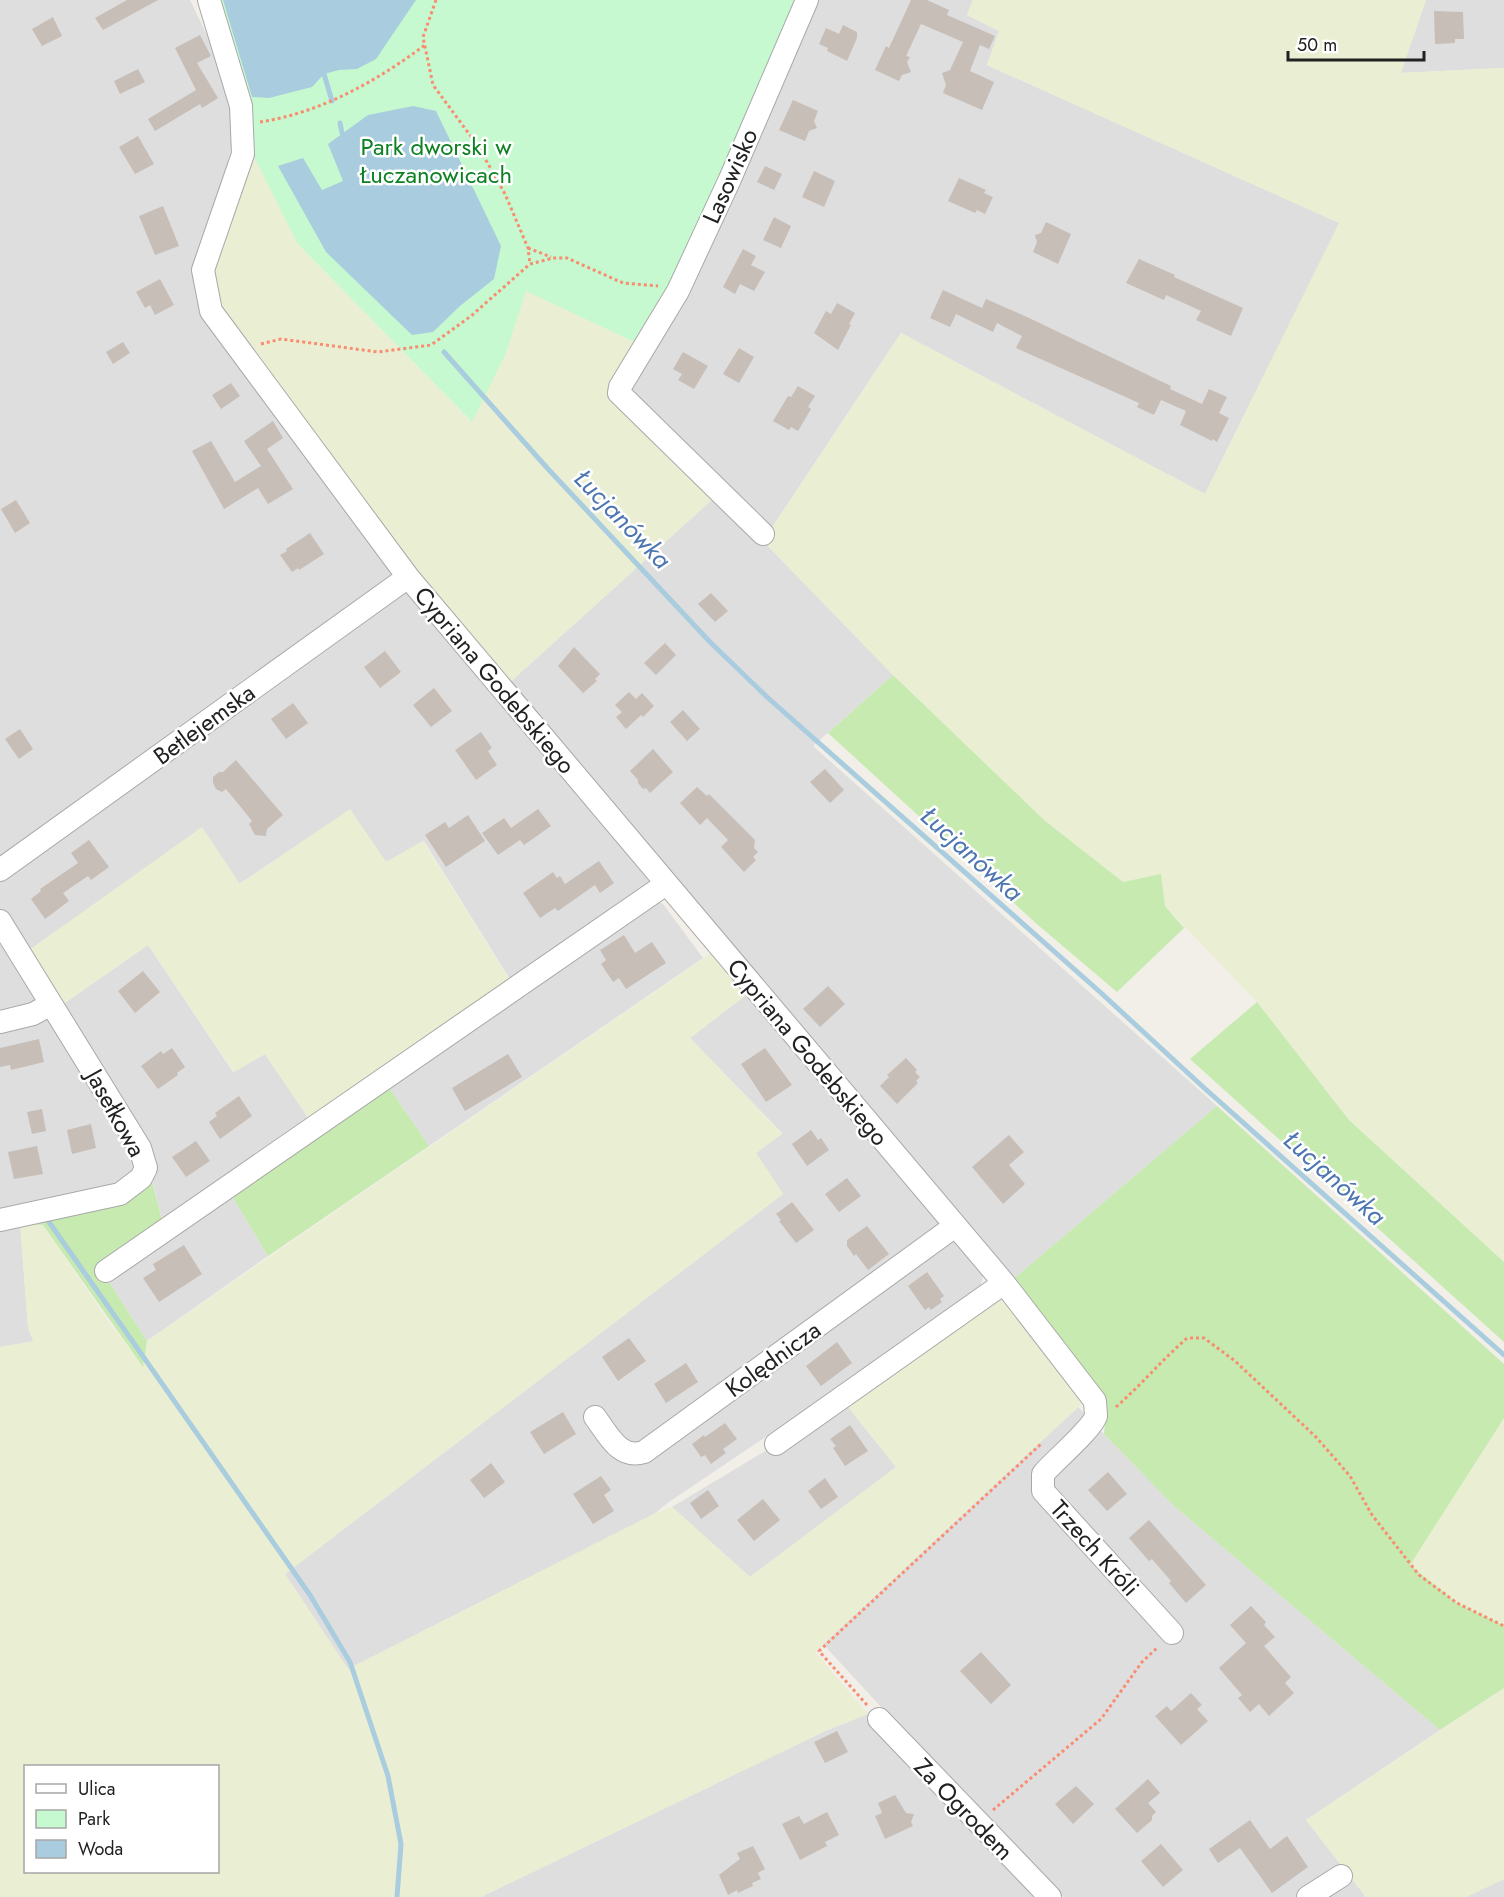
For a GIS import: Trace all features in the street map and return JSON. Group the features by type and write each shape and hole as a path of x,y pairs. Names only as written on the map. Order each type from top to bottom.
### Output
{"street":[{"name":"Cypriana Godebskiego","path":"209,0 241,106 243,154 204,270 211,311 408,577 1004,1283 1095,1409"},
{"name":"Lasowisko","path":"763,534 619,393 620,387 676,293 730,179 807,0"},
{"name":"Betlejemska","path":"0,870 408,577"},
{"path":"106,1271 666,884"},
{"name":"Jasełkowa","path":"0,921 140,1148 146,1168 141,1178 120,1194 0,1220"},
{"path":"0,1022 33,1014 51,1004"},
{"name":"Kolędnicza","path":"595,1417 618,1448 626,1453 644,1452 956,1226"},
{"path":"776,1443 1004,1283"},
{"name":"Trzech Króli","path":"1095,1409 1086,1431 1056,1458 1043,1474 1043,1491 1172,1633"},
{"name":"Za Ogrodem","path":"879,1719 1050,1897"},
{"path":"1308,1897 1341,1876"}],"path":[{"path":"436,0 423,37 433,85 478,146 505,194 528,248 530,264"},
{"path":"242,125 285,118 332,101 390,69 425,45"},
{"path":"528,248 553,258"},
{"path":"241,349 281,339 378,352 432,345 471,316 530,264 553,258 567,258 623,283 655,285 676,293"},
{"path":"1095,1409 1113,1410 1144,1382 1166,1356 1186,1338 1204,1338 1235,1361 1316,1437 1350,1476 1372,1515 1419,1575 1457,1603 1504,1626"},
{"path":"879,1719 819,1651 1049,1437"},
{"path":"977,1823 1101,1719 1142,1662 1172,1633"}],"shaded area":[{"path":"0,0 190,0 228,79 237,113 232,145 199,273 201,296 508,684 715,497 616,401 811,0 973,0 967,15 999,31 987,65 1340,223 1205,494 901,333 763,541 893,675 813,746 1217,1106 1010,1282 664,872 513,984 424,841 386,862 350,810 239,884 202,828 15,960 40,1001 0,1015"},
{"path":"1426,0 1504,0 1504,68 1400,73"},
{"path":"658,902 663,904 703,958 429,1146 388,1086"},
{"path":"148,945 233,1072 265,1054 311,1122 163,1224 151,1175 59,1007"},
{"path":"746,995 958,1231 984,1271 979,1293 654,1514 348,1669 285,1574 783,1194 756,1153 782,1133 690,1038"},
{"path":"50,1017 137,1163 135,1176 20,1223 28,1327 34,1342 0,1347 0,1029"},
{"path":"229,1191 268,1256 147,1341 105,1276"},
{"path":"845,1403 896,1467 750,1577 672,1507"},
{"path":"1078,1407 1174,1506 1440,1730 1306,1820 1366,1897 1064,1897 975,1809 823,1644"},
{"path":"868,1714 889,1742 1050,1897 481,1897 825,1731"},
{"path":"1504,1879 1504,1897 1466,1897"}],"green space":[{"name":"Park dworski w Łuczanowicach","path":"209,0 802,0 643,346 526,291 506,353 472,422 297,243 253,155"},
{"path":"973,0 1426,0 1401,73 1504,68 1504,1262 1349,1120 1257,1002 1165,906 1161,874 1123,882 1044,820 893,675 763,541 901,333 1205,494 1339,223 987,65 999,31 967,15"},
{"path":"253,155 297,243 471,422 506,353 526,290 643,346 609,393 715,497 508,684 409,569 228,324 214,275"},
{"path":"893,675 1044,820 1123,882 1161,874 1165,906 1184,928 1117,992 1038,925 828,733"},
{"path":"350,809 386,862 423,841 510,981 311,1122 265,1054 234,1072 148,945 59,1007 24,954 202,827 240,884"},
{"path":"710,954 746,995 690,1038 782,1134 756,1153 783,1194 285,1574 348,1669 672,1507 750,1577 896,1467 845,1403 1002,1296 1086,1400 815,1652 868,1714 825,1731 481,1897 0,1897 0,1347 33,1341 28,1327 20,1223 43,1225 108,1321 143,1366 147,1341"},
{"path":"1257,1002 1349,1120 1504,1262 1504,1342 1190,1059"},
{"path":"388,1086 429,1146 268,1256 229,1191"},
{"path":"1217,1106 1504,1364 1504,1418 1410,1565 1457,1603 1504,1626 1504,1688 1440,1730 1174,1506 1104,1434 1107,1402 1010,1282"},
{"path":"152,1181 163,1224 100,1268 147,1341 143,1367 43,1225 20,1223 141,1192"},
{"path":"1504,1418 1504,1626 1457,1603 1410,1565"},
{"path":"1504,1688 1504,1879 1466,1897 1366,1897 1306,1820"}],"water":[{"path":"223,0 416,0 376,59 357,69 324,74 312,87 269,98 252,97"},
{"path":"413,106 436,111 501,246 494,279 460,306 433,332 412,335 326,252 278,166 303,158 322,190 343,181 328,144 368,115"}],"building":[{"path":"127,0 158,0 103,30 95,18"},
{"path":"911,0 927,0 949,10 947,15 995,36 989,49 980,45 970,71 994,82 982,110 943,93 946,85 942,73 950,70 963,42 921,24 906,56 910,57 907,62 911,72 902,75 899,81 875,70 886,46 889,48"},
{"path":"1434,11 1463,12 1464,39 1455,39 1455,43 1435,44"},
{"path":"53,17 62,36 42,46 32,29"},
{"path":"843,25 857,32 857,38 847,61 827,51 828,48 819,44 826,28 839,34"},
{"path":"200,35 211,56 197,63 218,98 202,108 200,104 155,131 148,119 196,90 175,48"},
{"path":"138,69 145,82 120,94 114,81"},
{"path":"793,100 818,111 814,121 817,128 809,131 805,141 779,130"},
{"path":"138,136 154,164 135,174 119,147"},
{"path":"765,166 782,174 774,190 757,182"},
{"path":"814,171 835,181 824,207 802,197"},
{"path":"959,178 986,190 984,193 993,197 985,214 977,210 975,213 948,201"},
{"path":"163,206 179,246 155,255 139,216"},
{"path":"774,217 791,226 781,248 763,240"},
{"path":"1046,222 1071,234 1058,264 1033,252 1037,242 1035,235 1041,233"},
{"path":"743,249 756,256 751,265 765,272 754,291 740,284 735,294 723,287"},
{"path":"1139,259 1243,308 1231,336 1196,320 1201,311 1166,295 1164,300 1126,283"},
{"path":"160,279 174,305 155,315 150,305 145,308 136,292"},
{"path":"943,290 982,308 986,299 1027,317 1171,386 1170,389 1202,404 1209,389 1227,397 1219,413 1229,418 1217,442 1180,425 1186,411 1161,400 1154,415 1137,407 1139,403 1016,348 1022,336 997,323 993,332 956,314 950,327 930,318"},
{"path":"837,303 855,313 838,350 814,333 826,311 831,314"},
{"path":"123,342 130,353 113,364 106,352"},
{"path":"739,348 754,357 739,383 723,374"},
{"path":"683,352 708,366 694,389 678,380 682,374 673,369"},
{"path":"231,383 240,396 221,409 212,395"},
{"path":"798,386 815,396 808,407 811,409 798,431 791,427 789,430 773,421 788,396 791,397"},
{"path":"273,421 283,438 267,449 293,489 268,504 258,488 224,509 192,451 211,441 235,482 261,466 244,441"},
{"path":"16,500 30,523 15,533 1,509"},
{"path":"310,533 324,554 292,572 280,555"},
{"path":"711,593 728,611 715,622 698,604"},
{"path":"665,643 676,655 656,675 644,663"},
{"path":"574,647 600,674 595,679 597,681 583,693 558,666"},
{"path":"385,651 401,672 380,688 364,667"},
{"path":"434,688 452,711 431,727 413,705"},
{"path":"629,692 636,699 642,693 654,706 626,729 616,717 622,712 615,705"},
{"path":"293,703 308,723 286,739 271,719"},
{"path":"683,710 700,729 687,741 670,722"},
{"path":"20,729 33,749 19,759 5,739"},
{"path":"481,732 492,748 488,751 497,765 476,780 455,750"},
{"path":"653,749 673,772 650,793 646,788 643,789 630,771"},
{"path":"236,760 283,815 267,829 266,836 255,835 249,824 252,821 244,811 226,789 222,792 216,789 213,783 213,777 223,772"},
{"path":"825,769 844,790 830,803 810,782"},
{"path":"697,787 707,796 709,794 755,840 754,848 758,852 753,857 756,860 744,872 721,847 728,840 707,818 700,825 680,803"},
{"path":"538,809 551,826 524,845 520,840 498,855 482,833 504,818 511,828"},
{"path":"468,815 485,841 446,867 425,835 445,822 449,828"},
{"path":"89,840 109,867 91,880 88,876 63,893 69,901 45,919 31,899 41,891 40,889 78,863 71,853"},
{"path":"599,861 614,883 600,893 595,885 558,911 555,908 540,918 523,893 553,872 557,878 560,876 565,884"},
{"path":"624,935 635,953 652,942 666,963 626,989 619,978 613,982 601,964 606,960 600,950"},
{"path":"143,971 160,992 135,1013 118,991"},
{"path":"828,986 845,1004 820,1027 803,1009"},
{"path":"39,1039 44,1062 11,1070 10,1065 0,1067 0,1048"},
{"path":"172,1048 185,1067 158,1089 141,1066 161,1051 163,1054"},
{"path":"765,1048 792,1085 766,1102 741,1064"},
{"path":"508,1054 522,1077 465,1111 452,1088"},
{"path":"906,1058 920,1077 916,1081 918,1083 897,1104 880,1086 889,1077 887,1075"},
{"path":"239,1096 252,1116 220,1139 209,1122 217,1116 215,1113"},
{"path":"42,1109 46,1131 32,1134 27,1112"},
{"path":"91,1124 96,1148 72,1154 67,1130"},
{"path":"811,1130 818,1140 821,1138 829,1150 807,1166 792,1144"},
{"path":"1009,1135 1024,1152 1009,1165 1025,1184 1003,1204 972,1167"},
{"path":"196,1141 210,1161 186,1177 172,1157"},
{"path":"37,1146 43,1174 14,1179 8,1152"},
{"path":"847,1178 861,1196 839,1212 825,1194"},
{"path":"792,1202 814,1230 796,1243 776,1214"},
{"path":"867,1226 889,1254 868,1270 847,1246 847,1240"},
{"path":"184,1245 202,1274 159,1302 143,1278 156,1270 153,1264"},
{"path":"927,1272 944,1296 940,1299 942,1302 931,1310 929,1307 925,1310 908,1286"},
{"path":"629,1338 646,1361 618,1381 602,1357"},
{"path":"837,1342 852,1363 821,1386 806,1366"},
{"path":"686,1363 698,1382 666,1403 654,1384"},
{"path":"563,1412 576,1434 544,1454 530,1432"},
{"path":"725,1423 737,1439 723,1449 726,1453 711,1464 705,1455 701,1457 692,1444"},
{"path":"850,1425 868,1451 845,1466 833,1448 836,1446 830,1439"},
{"path":"491,1463 505,1482 484,1498 470,1480"},
{"path":"1108,1472 1127,1494 1107,1511 1088,1490"},
{"path":"601,1476 611,1490 604,1495 614,1511 593,1524 573,1494"},
{"path":"825,1478 838,1497 821,1509 808,1491"},
{"path":"708,1490 719,1506 701,1519 690,1503"},
{"path":"763,1499 780,1520 754,1541 737,1520"},
{"path":"1149,1520 1206,1585 1186,1603 1152,1559 1149,1561 1129,1538"},
{"path":"1251,1606 1266,1622 1264,1625 1275,1637 1264,1646 1291,1677 1285,1683 1294,1693 1269,1716 1259,1704 1250,1712 1238,1698 1242,1695 1219,1668 1246,1643 1230,1625"},
{"path":"981,1652 1011,1685 991,1704 960,1671"},
{"path":"1191,1693 1202,1705 1197,1709 1208,1721 1181,1745 1155,1716 1167,1706 1171,1711"},
{"path":"837,1731 848,1752 825,1763 814,1742"},
{"path":"1148,1779 1160,1793 1148,1803 1156,1812 1152,1820 1137,1833 1115,1809"},
{"path":"1076,1786 1094,1804 1073,1824 1055,1804"},
{"path":"895,1795 906,1813 914,1814 911,1822 913,1826 885,1839 875,1816 882,1813 878,1803"},
{"path":"827,1812 839,1835 825,1842 827,1846 800,1860 782,1824 799,1816 804,1824"},
{"path":"1250,1820 1270,1849 1287,1836 1308,1867 1272,1893 1240,1848 1218,1863 1209,1849"},
{"path":"1161,1844 1183,1870 1163,1887 1141,1861"},
{"path":"753,1846 765,1869 758,1873 761,1879 752,1883 753,1886 728,1895 719,1875 740,1859 737,1853"}],"waterway":[{"name":"Łucjanówka","path":"324,74 332,101"},
{"name":"Łucjanówka","path":"340,123 342,133"},
{"name":"Łucjanówka","path":"444,352 549,470 710,642 767,697 1504,1355"},
{"path":"49,1222 310,1595 350,1662 388,1776 401,1844 397,1897"}]}
